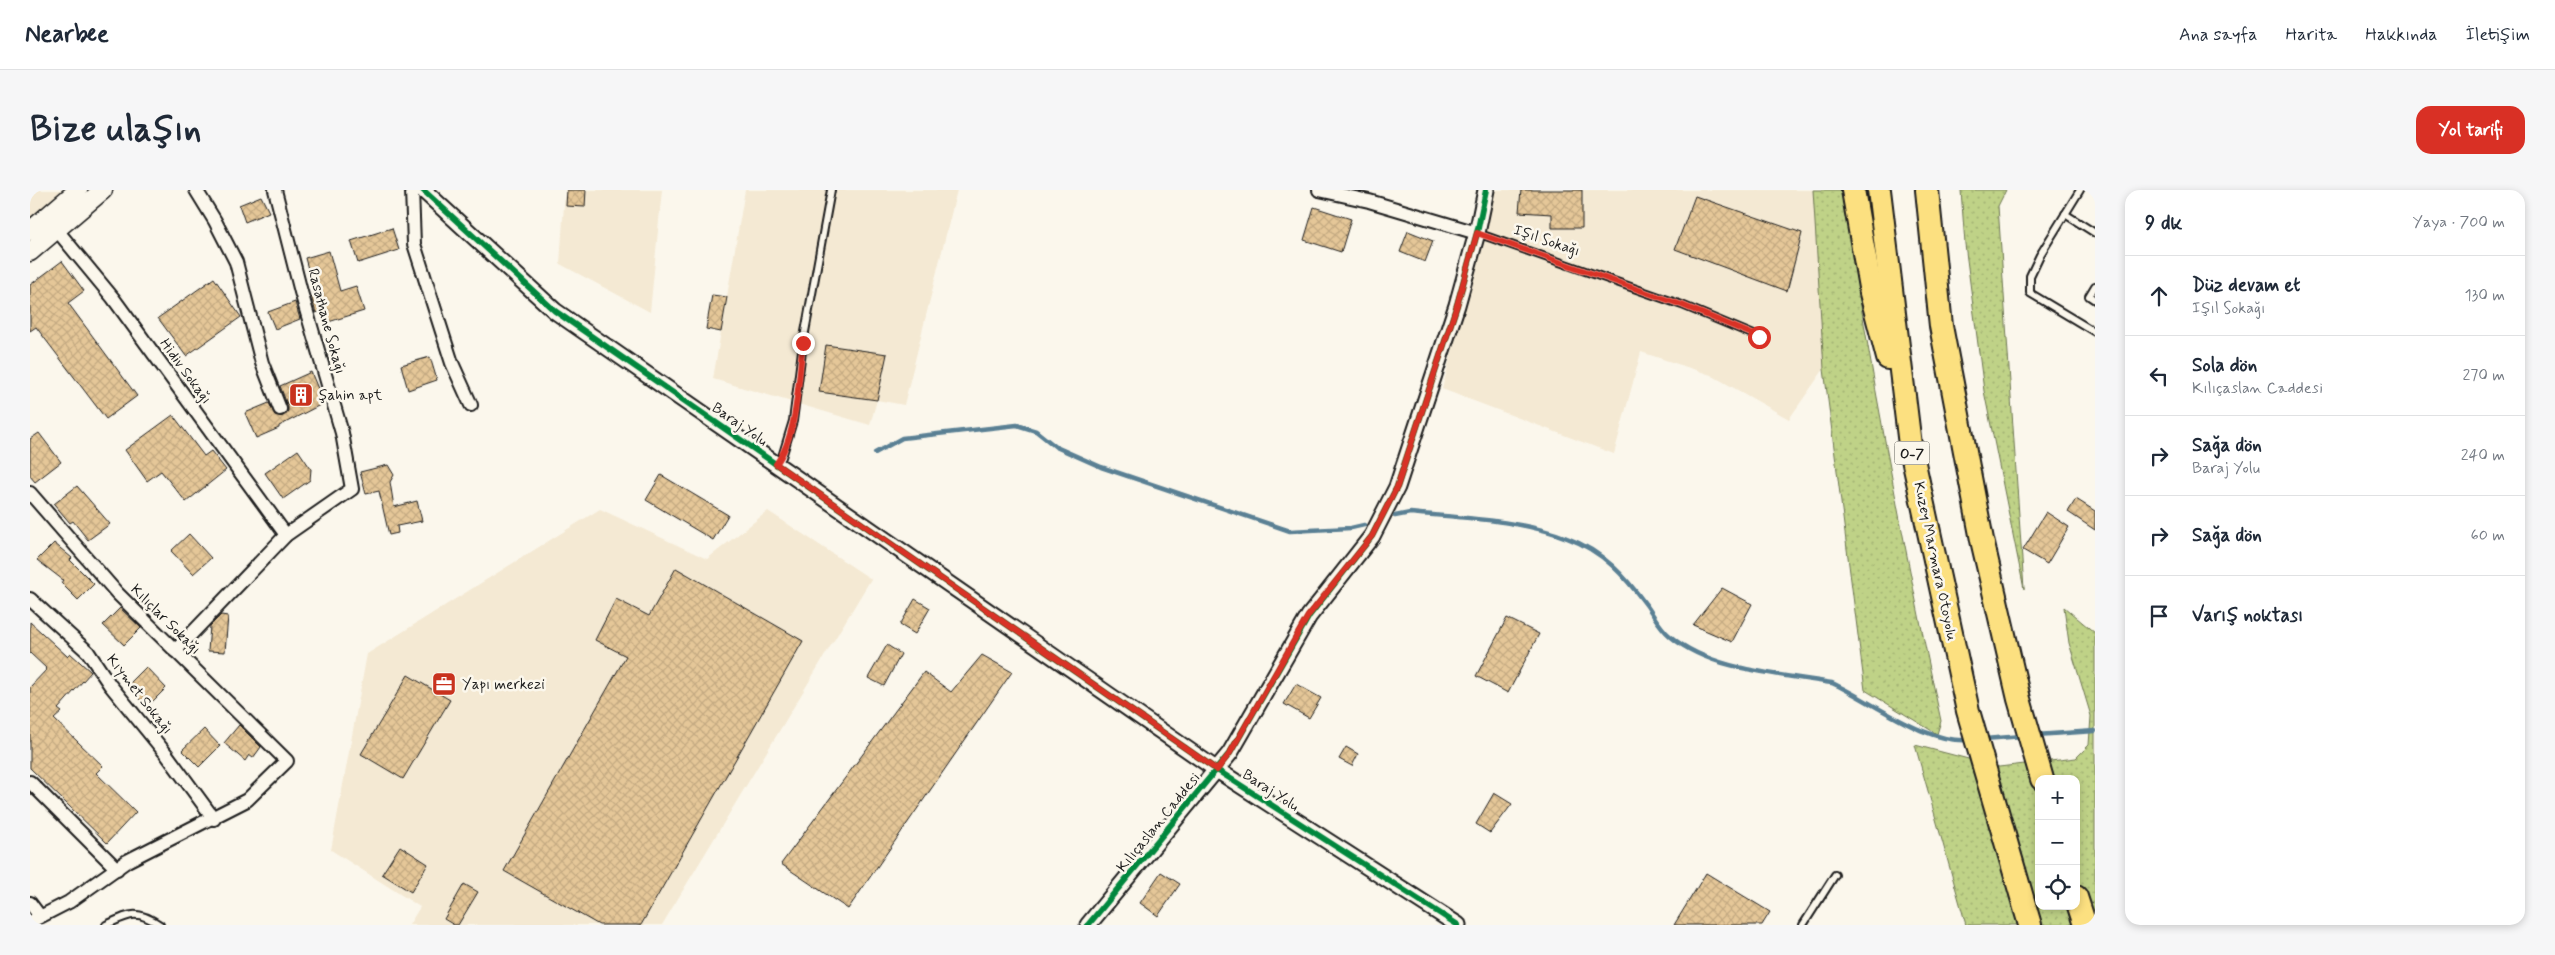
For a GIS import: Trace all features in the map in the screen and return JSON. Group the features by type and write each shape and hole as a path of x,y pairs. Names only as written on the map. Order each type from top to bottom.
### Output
{"highway":[{"path":"1853,190 1871,293 1910,445"},
{"name":"Kuzey Marmara Otoyolu","path":"1879,190 1910,445 1968,711 2030,925"},
{"path":"1927,190 1942,326 1982,540 2019,700 2041,775"},
{"path":"2080,910 2084,925"}],"main road":[{"path":"30,231 78,190"},
{"path":"30,252 103,190"}],"street":[{"path":"196,190 216,221 236,262 262,363 280,409"},
{"name":"Rasathane Sokağı","path":"276,190 304,301 342,433 352,489 286,535"},
{"path":"412,190 414,244 452,362 471,405"},
{"name":"Baraj Yolu","path":"424,190 555,311 1217,770 1458,925"},
{"name":"Işıl Sokağı","path":"1319,190 1368,201 1477,233"},
{"name":"Kılıçaslan Caddesi","path":"1088,925 1230,753 1308,616 1372,536 1397,487 1457,305 1477,233 1486,190"},
{"name":"Hidiv Sokağı","path":"56,229 113,298 286,535"},
{"name":"Kılıçlar Sokağı","path":"30,493 117,593 286,761 246,800 214,819"},
{"path":"175,651 286,535"},
{"name":"Kıymet Sokağı","path":"30,599 88,652 110,685 168,755 214,819"},
{"path":"30,782 117,869"},
{"path":"30,903 39,921 127,861 214,819"}],"lane":[{"path":"776,464 782,457 793,421 803,343 831,190"},
{"path":"2071,204 2074,190"},
{"path":"2080,190 2040,255 2030,276 2030,293 2095,332"},
{"path":"2065,214 2095,233"},
{"name":"Işıl Sokağı","path":"1477,233 1682,305 1759,337"},
{"path":"2095,286 2089,296 2095,300"},
{"path":"1803,925 1834,875"},
{"path":"106,925 136,914 146,916 160,925"}],"shaded area":[{"path":"30,190 71,190 30,225"},
{"path":"565,190 662,190 650,312 560,264"},
{"path":"745,190 957,190 904,405 877,400 870,425 713,379"},
{"path":"1495,190 1813,190 1826,366 1789,419 1711,375 1641,352 1614,454 1442,389"},
{"name":"Yapı merkezi","path":"600,509 707,559 768,511 871,579 662,925 409,925 420,907 331,850 367,654"}],"green space":[{"path":"1813,190 1842,190 1888,456 1941,721 1937,734 1865,690 1824,369"},
{"path":"1961,190 2006,190 1998,206 2024,589 1984,391 1965,244"},
{"path":"2064,607 2095,633 2095,925 1966,925 1915,745 1999,767 2076,758 2089,745 2091,716 2069,643"}],"building":[{"path":"567,190 586,190 585,207 566,206"},
{"path":"1521,190 1582,190 1582,228 1552,228 1552,214 1519,212"},
{"path":"261,196 269,212 245,222 239,205"},
{"path":"1695,196 1802,233 1787,291 1675,249"},
{"path":"1314,207 1351,219 1341,252 1304,240"},
{"path":"392,228 399,250 358,263 351,241"},
{"path":"1408,231 1433,241 1425,262 1400,252"},
{"path":"329,251 340,291 356,286 364,311 325,323 321,311 316,313 311,296 315,295 305,258"},
{"path":"62,261 84,291 68,303 137,396 106,419 36,327 30,331 30,285"},
{"path":"214,278 241,317 186,356 158,318"},
{"path":"712,295 727,297 721,332 706,329"},
{"path":"295,302 300,319 275,329 268,312"},
{"path":"826,345 887,354 877,400 819,392"},
{"path":"430,357 437,380 408,390 401,365"},
{"path":"311,372 324,403 279,426 279,428 256,438 245,413 269,403 275,415 283,416 288,411 288,407 280,386"},
{"path":"173,415 204,456 211,451 226,470 186,502 161,471 147,481 125,450"},
{"path":"39,433 61,462 35,482 30,476 30,439"},
{"path":"298,450 311,469 310,480 283,499 265,473"},
{"path":"388,465 394,475 390,482 394,507 417,501 422,521 397,526 398,533 389,535 379,491 366,494 360,472"},
{"path":"661,475 728,515 713,540 646,500"},
{"path":"77,486 110,524 88,540 73,521 70,523 54,504"},
{"path":"2076,499 2095,511 2095,530 2068,512"},
{"path":"2046,512 2069,527 2047,564 2023,550"},
{"path":"189,534 211,558 193,574 171,551"},
{"path":"54,543 72,558 70,560 94,584 78,600 61,583 63,580 37,560"},
{"path":"676,568 803,641 641,925 599,925 504,871 626,656 595,640 616,599 649,616"},
{"path":"1722,588 1752,604 1732,642 1693,625"},
{"path":"915,599 930,608 915,634 900,625"},
{"path":"120,608 141,628 124,645 103,625"},
{"path":"221,615 228,616 225,652 208,651 210,626"},
{"path":"1507,618 1539,634 1508,693 1476,676"},
{"path":"30,622 67,656 70,653 91,672 58,709 62,712 54,719 103,766 96,773 136,812 107,843 30,768 30,687 47,669 30,653"},
{"path":"887,645 901,654 884,686 868,678"},
{"path":"982,655 1012,672 848,909 781,864 924,672 951,692"},
{"path":"146,667 166,688 147,707 127,686"},
{"path":"408,675 450,700 403,779 361,754"},
{"path":"1296,684 1321,698 1309,718 1284,704"},
{"path":"239,725 261,747 253,758 249,755 245,761 224,743"},
{"path":"204,729 220,746 199,767 182,750"},
{"path":"1346,747 1358,754 1352,766 1339,759"},
{"path":"1494,793 1512,804 1490,833 1476,824"},
{"path":"400,846 428,864 411,892 382,874"},
{"path":"1161,872 1180,884 1158,916 1140,903"},
{"path":"1706,873 1770,912 1762,925 1674,925"},
{"path":"464,884 478,892 458,925 454,925 444,919"}],"waterway":[{"path":"875,453 902,438 1017,425 1036,431 1056,447 1101,467 1290,531 1351,528 1364,525"},
{"path":"1395,516 1410,513 1489,520 1529,527 1580,543 1602,557 1622,575 1664,630 1687,648 1726,664 1832,683 1917,729 1953,739 1971,740"},
{"path":"2036,735 2095,731"},
{"path":"1984,739 2023,736"}],"cycle path":[{"path":"423,190 555,311 1217,770 1458,925"},
{"path":"1088,925 1230,753 1309,616 1372,536 1397,487 1457,305 1477,233 1486,190"}],"place":[{"name":"şahin apt","path":"301,395"},
{"name":"Yapı merkezi","path":"444,684"}],"route":[{"path":"803,343 793,421 782,457 776,464 1217,770 1230,753 1308,616 1372,536 1397,487 1457,305 1477,233 1682,305 1759,337"}]}
